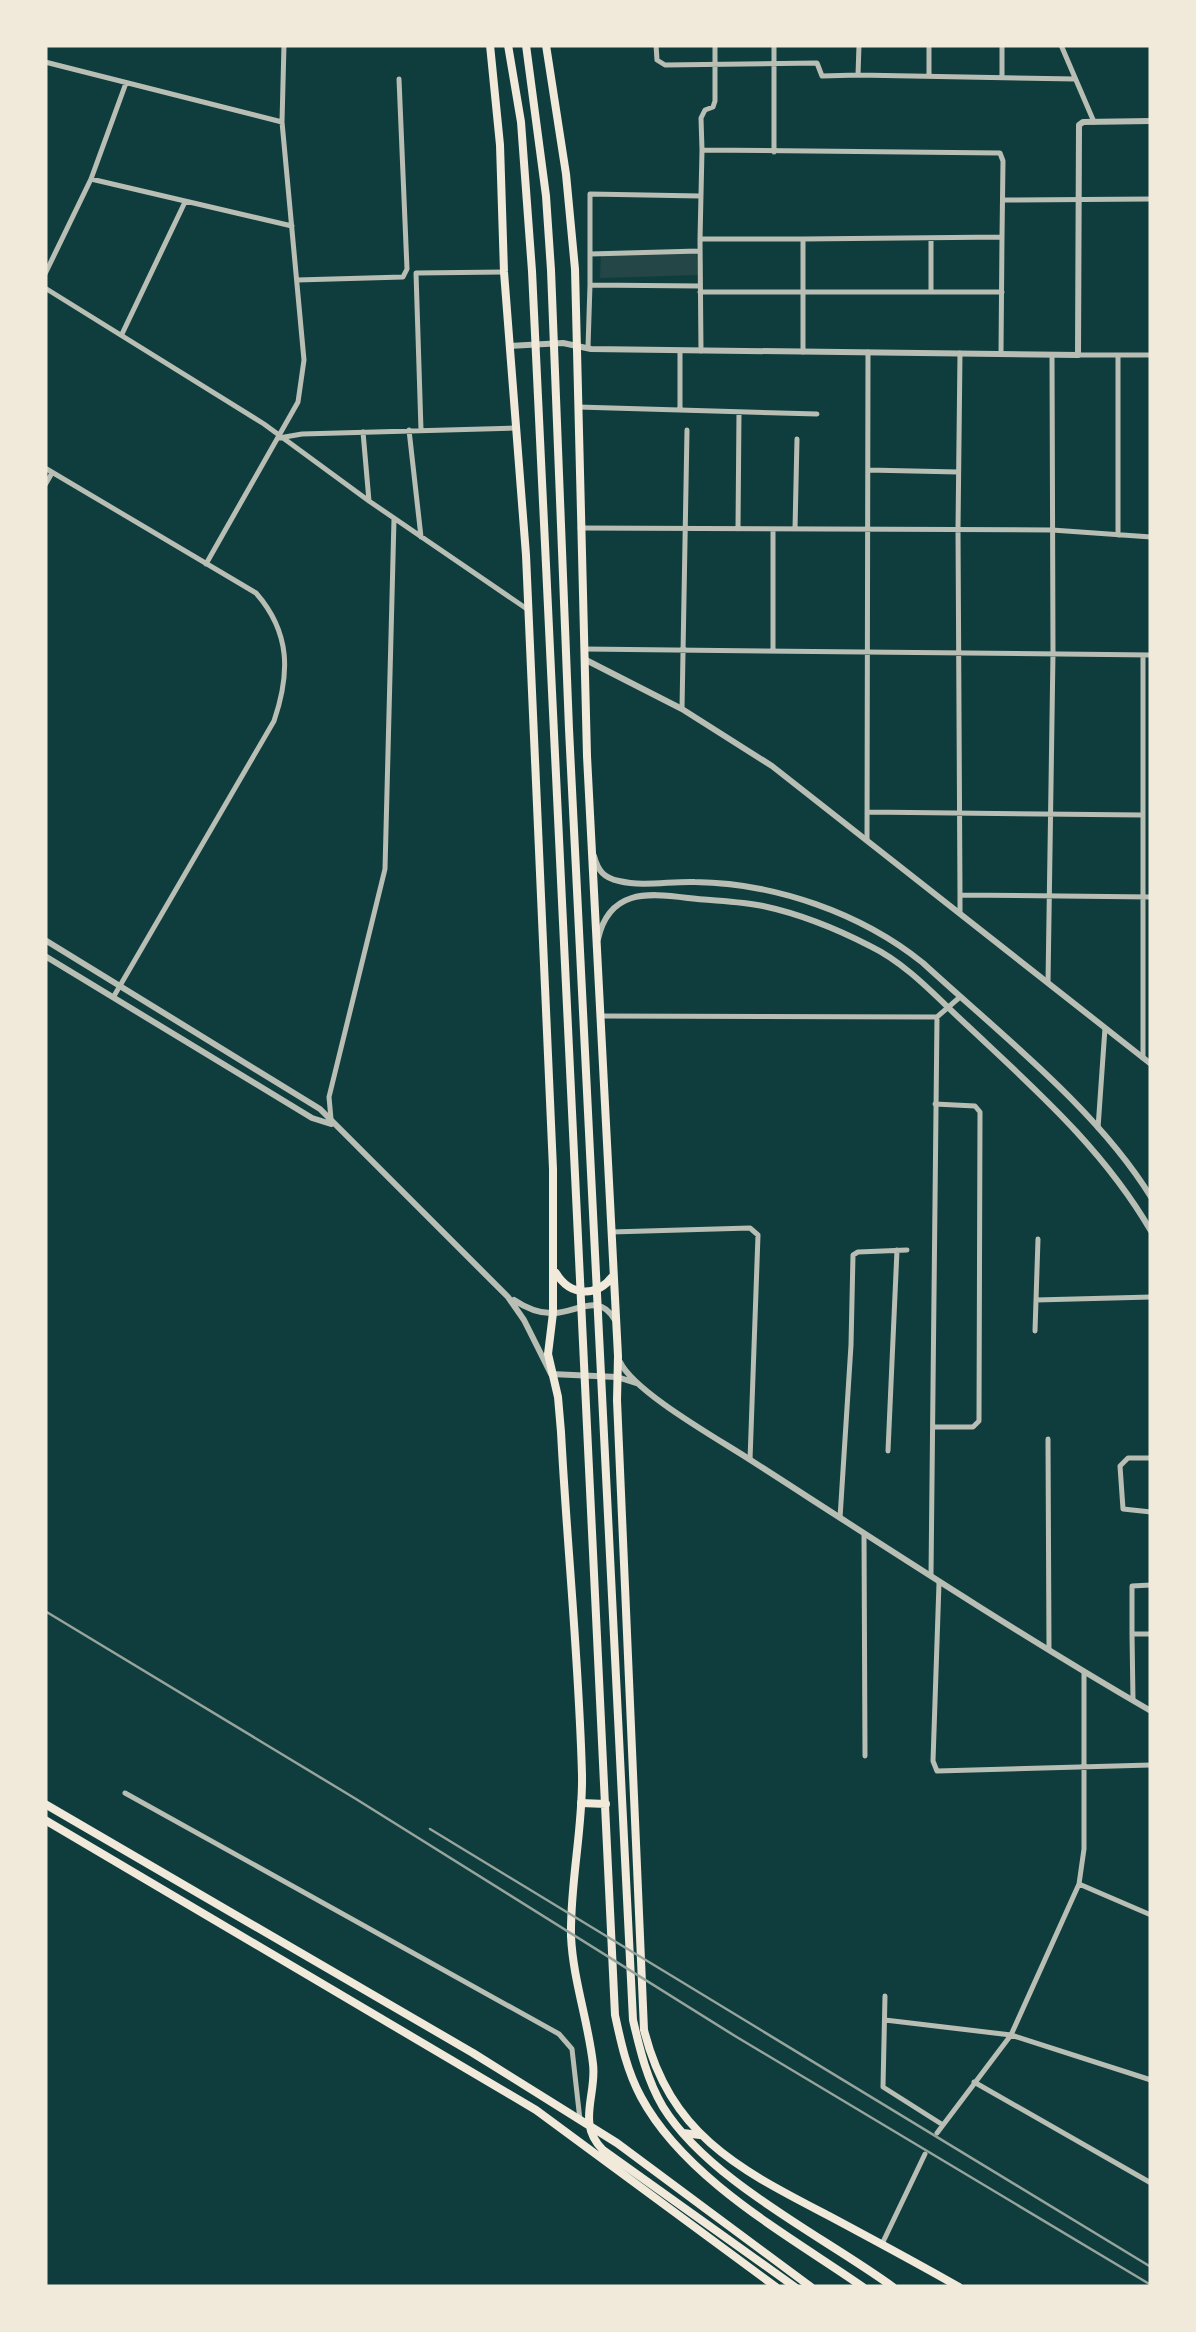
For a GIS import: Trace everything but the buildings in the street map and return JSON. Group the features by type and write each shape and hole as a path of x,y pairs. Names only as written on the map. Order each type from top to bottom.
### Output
{"main road":[{"path":"490,45 529,611 554,1269 554,1314 548,1354 561,1432 581,1803 573,1864 572,1944 593,2061 587,2118 592,2136 603,2150 795,2287"},
{"path":"508,45 528,197 615,2015 630,2075 670,2141 716,2182 863,2287"},
{"path":"526,45 546,196 633,2020 646,2070 664,2109 683,2133 748,2188 893,2287"},
{"path":"546,45 572,227 589,798 618,1356 644,2030 664,2086 690,2125 731,2162 960,2287"},
{"path":"554,1269 564,1285 581,1292 600,1289 613,1276"},
{"path":"623,1792 634,1793"},
{"path":"581,1803 606,1804"},
{"path":"45,1804 474,2053 617,2143 811,2287"},
{"path":"45,1820 536,2110 776,2287"},
{"path":"683,2133 700,2135"}],"street":[{"path":"206,564 298,402 304,360 282,122 284,45"},
{"path":"656,45 661,64 817,63 822,76 1075,79"},
{"path":"700,351 702,114 715,104 715,45"},
{"path":"774,45 774,152"},
{"path":"858,76 859,45"},
{"path":"929,45 929,76"},
{"path":"1002,45 1002,78"},
{"path":"1061,45 1094,122"},
{"path":"45,62 282,122"},
{"path":"297,280 402,277 406,269 399,78"},
{"path":"45,274 91,178 126,83"},
{"path":"1078,354 1079,125 1151,121"},
{"path":"702,150 1000,153 1004,161 1002,354"},
{"path":"91,178 292,226"},
{"path":"588,349 590,194 702,196"},
{"path":"1003,200 1151,199"},
{"path":"122,334 185,202"},
{"path":"700,239 1002,237"},
{"path":"930,238 931,292"},
{"path":"803,240 803,352"},
{"path":"590,254 699,250"},
{"path":"421,430 416,273 504,272"},
{"path":"590,285 803,292 1002,292"},
{"path":"45,288 264,424 529,611"},
{"path":"509,346 1151,355"},
{"path":"680,350 680,410"},
{"path":"867,839 868,352"},
{"path":"960,353 960,913"},
{"path":"1048,982 1052,354"},
{"path":"1118,355 1118,534"},
{"path":"578,407 818,414"},
{"path":"738,530 739,412"},
{"path":"279,438 516,428"},
{"path":"409,430 422,538"},
{"path":"682,709 687,430"},
{"path":"364,432 369,501"},
{"path":"795,529 796,438"},
{"path":"868,470 958,472"},
{"path":"45,485 48,471 256,594 269,608 282,633 287,672 274,722 113,998"},
{"path":"332,1125 329,1096 386,869 394,519"},
{"path":"580,528 1052,530 1151,537"},
{"path":"773,529 773,652"},
{"path":"584,654 684,651 1147,655 1142,815 1142,1058"},
{"path":"584,654 772,766 1151,1064"},
{"path":"867,812 1142,815"},
{"path":"593,854 598,870 616,881 694,882 775,893 845,917 895,942 1086,1115 1128,1162 1151,1197"},
{"path":"694,882 694,899"},
{"path":"960,895 1151,897"},
{"path":"598,940 605,914 620,900 694,899 764,906 833,930 892,959 1074,1127 1117,1178 1151,1231"},
{"path":"45,940 320,1110 508,1297 551,1374 617,1377 636,1382"},
{"path":"45,956 312,1118 332,1125"},
{"path":"601,1016 938,1017 960,998"},
{"path":"930,1578 938,1017"},
{"path":"1098,1128 1105,1028"},
{"path":"933,1427 978,1426 980,1402 980,1112 974,1106 935,1104"},
{"path":"1074,1127 1086,1115"},
{"path":"611,1232 750,1228 758,1235 750,1460"},
{"path":"1035,1331 1038,1239"},
{"path":"888,1451 897,1250"},
{"path":"840,1518 853,1255 907,1250"},
{"path":"508,1297 530,1310 554,1314 595,1304 609,1311 616,1324"},
{"path":"1036,1300 1151,1297"},
{"path":"618,1356 624,1371 636,1382 750,1460 930,1578 1151,1710"},
{"path":"1048,1439 1049,1649"},
{"path":"1151,1458 1128,1458 1120,1466 1123,1509 1151,1512"},
{"path":"864,1534 865,1756"},
{"path":"939,1583 933,1762 937,1771 1151,1765"},
{"path":"1133,1700 1130,1589 1151,1585"},
{"path":"1132,1634 1151,1634"},
{"path":"938,2132 1011,2035 1078,1884 1083,1868 1086,1768 1084,1670"},
{"path":"125,1792 559,2034 572,2049 580,2120"},
{"path":"1078,1884 1151,1916"},
{"path":"885,1996 883,2088 943,2125"},
{"path":"884,2020 1011,2035 1151,2080"},
{"path":"974,2082 1151,2183"},
{"path":"882,2244 925,2154"}],"shaded area":[{"path":"696,248 698,275 600,278 601,253"}],"railway":[{"path":"45,1611 356,1799 735,2036 1151,2285"},
{"path":"430,1829 1151,2267"}]}
